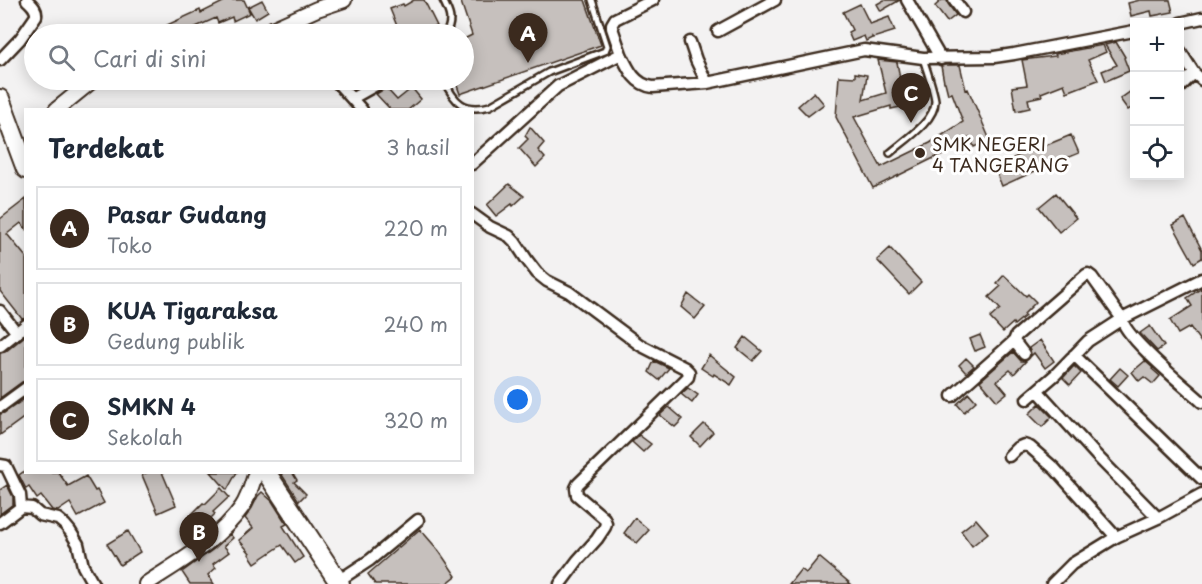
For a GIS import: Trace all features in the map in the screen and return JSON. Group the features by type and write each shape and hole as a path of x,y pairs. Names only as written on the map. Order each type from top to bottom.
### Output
{"main road":[{"path":"0,99 22,142"},
{"path":"267,474 339,582"}],"street":[{"path":"27,0 35,9 36,16 30,24"},
{"path":"283,24 344,0"},
{"path":"653,0 615,19 612,24 627,66 639,83 653,87 707,83 860,50 923,58 994,57 1130,32"},
{"path":"718,31 775,0"},
{"path":"907,0 941,58"},
{"path":"954,0 963,12"},
{"path":"1184,22 1202,18"},
{"path":"0,60 24,33"},
{"path":"690,42 707,83"},
{"path":"474,162 558,86 621,54"},
{"path":"1184,58 1198,76 1184,84"},
{"path":"58,108 81,90"},
{"path":"345,90 360,108"},
{"path":"353,98 367,90"},
{"path":"474,215 515,242 537,273 569,292 640,345 686,368 689,372 688,377 578,484 577,495 604,518 606,527 560,584"},
{"path":"952,396 1014,341 1016,336 1088,274 1122,319 1126,329 1144,349 1202,402"},
{"path":"1027,399 1088,341 1122,319 1202,279"},
{"path":"0,311 21,329 0,346"},
{"path":"1014,341 1024,354"},
{"path":"1074,355 1202,479"},
{"path":"0,407 24,389"},
{"path":"1038,391 1158,518"},
{"path":"1009,456 1024,445 1030,447 1055,470 1116,537"},
{"path":"0,465 6,466 20,495 21,507"},
{"path":"146,584 208,542 224,527 242,507 255,474"},
{"path":"1052,584 1072,564 1116,537 1202,494"},
{"path":"0,523 21,507 32,508 40,515 58,519 70,531 78,544 83,566 93,584"},
{"path":"339,582 370,560 418,520"}],"lane":[{"path":"443,0 449,12 451,24"},
{"path":"474,108 490,106 549,72 605,51 607,46 592,0"},
{"path":"890,153 930,117 935,100 923,58"},
{"path":"449,90 458,102 470,108"}],"building":[{"path":"227,0 244,0 250,13 233,21 232,17 218,23 216,18 202,24 169,24 200,10 201,13"},
{"path":"262,0 268,11 255,19 248,7"},
{"path":"414,0 424,0 436,24 396,24 390,9 403,4 404,6"},
{"path":"466,0 585,0 601,45 474,89 474,24 468,24 461,2"},
{"path":"884,0 900,0 881,11 877,4"},
{"path":"942,0 947,0 956,15 947,22 935,6"},
{"path":"1140,0 1170,0 1173,12 1152,16 1151,11 1131,16 1128,3"},
{"path":"860,4 870,24 889,17 895,31 872,37 866,41 864,36 852,41 848,32 852,30 843,12"},
{"path":"1116,42 1125,57 1129,71 1106,81 1102,71 1117,65 1105,45"},
{"path":"1103,45 1106,52 1088,60 1098,80 1067,92 1064,84 1041,93 1042,96 1028,99 1030,108 1016,111 1012,87 1027,85 1022,60 1056,56 1055,54"},
{"path":"878,60 897,62 905,106 891,109 891,106 854,117 881,167 930,143 963,122 952,93 948,94 944,82 941,66 945,65 960,65 966,90 968,89 990,140 974,147 970,137 941,156 873,188 836,117 839,76 855,77 855,73 867,75 863,100 886,93"},
{"path":"388,90 397,100 410,90 414,90 421,99 410,108 389,108 376,94"},
{"path":"459,90 472,90 460,94"},
{"path":"814,92 824,104 808,116 798,106"},
{"path":"1130,92 1130,109 1128,110 1120,99"},
{"path":"530,127 544,143 538,150 545,158 536,167 519,148 528,139 525,136"},
{"path":"1071,135 1079,153 1002,186 994,167"},
{"path":"509,184 524,196 496,216 487,205"},
{"path":"1056,193 1076,218 1059,232 1039,207"},
{"path":"24,201 24,227 21,223 7,234 24,255 24,318 22,319 0,291 0,219"},
{"path":"1185,218 1202,250 1202,258 1194,263 1173,225"},
{"path":"890,248 921,282 909,294 877,260"},
{"path":"1004,275 1026,296 1028,294 1036,302 1024,314 1025,316 1003,332 990,318 1000,309 989,297 1001,286 997,283"},
{"path":"1202,288 1202,344 1190,327 1178,334 1170,320 1192,306 1187,298"},
{"path":"688,294 705,307 695,319 681,307"},
{"path":"1150,326 1164,346 1157,351 1140,333"},
{"path":"980,335 985,347 975,351 970,339"},
{"path":"24,337 24,382 0,398 0,353 5,352"},
{"path":"745,337 762,351 753,361 737,348"},
{"path":"1040,340 1054,361 1045,368 1034,353 1031,356 1029,348"},
{"path":"1013,352 1021,361 1026,361 1014,374 1010,370 997,381 1007,393 997,401 980,381"},
{"path":"709,355 736,377 731,385 701,368"},
{"path":"966,358 974,366 966,373 959,365"},
{"path":"654,361 669,368 659,380 649,372"},
{"path":"1145,361 1160,376 1153,384 1144,377 1139,381 1132,372"},
{"path":"1074,366 1081,373 1070,385 1063,378"},
{"path":"1120,368 1128,375 1118,386 1110,379"},
{"path":"688,388 698,395 692,403 681,394"},
{"path":"969,393 976,401 964,412 957,404"},
{"path":"24,399 24,417 0,435 0,414"},
{"path":"1039,404 1052,417 1042,427 1029,414"},
{"path":"669,407 683,419 675,427 660,415"},
{"path":"704,424 713,432 700,446 691,437"},
{"path":"639,435 651,444 643,452 632,442"},
{"path":"23,472 24,474 59,474 68,486 86,476 104,503 78,517 70,503 58,511 52,510 41,496 37,499 29,487 26,489 19,475"},
{"path":"163,474 176,505 158,513 142,475"},
{"path":"213,474 236,474 227,490"},
{"path":"281,474 293,474 297,480 294,482 306,494 299,501"},
{"path":"7,485 13,497 13,504 0,514 0,490"},
{"path":"221,488 229,497 213,512 215,514 204,525 192,514"},
{"path":"262,492 272,501 287,524 283,526 303,557 295,563 282,545 255,563 239,540 253,528 245,518"},
{"path":"635,518 649,530 637,543 624,533"},
{"path":"976,519 988,533 972,546 961,531"},
{"path":"420,529 456,576 446,584 375,584 368,574"},
{"path":"128,531 140,552 120,565 107,544"},
{"path":"230,534 233,538 224,546 229,552 213,564 216,568 208,575 214,584 190,584 182,572"},
{"path":"819,557 851,584 789,584 801,569 806,573"}],"place":[{"name":"Pasar Gudang","path":"528,63"},
{"name":"SMKN 4","path":"911,123"},
{"name":"SMK NEGERI 4 TANGERANG","path":"920,153"},
{"name":"KUA Tigaraksa","path":"199,562"}]}
